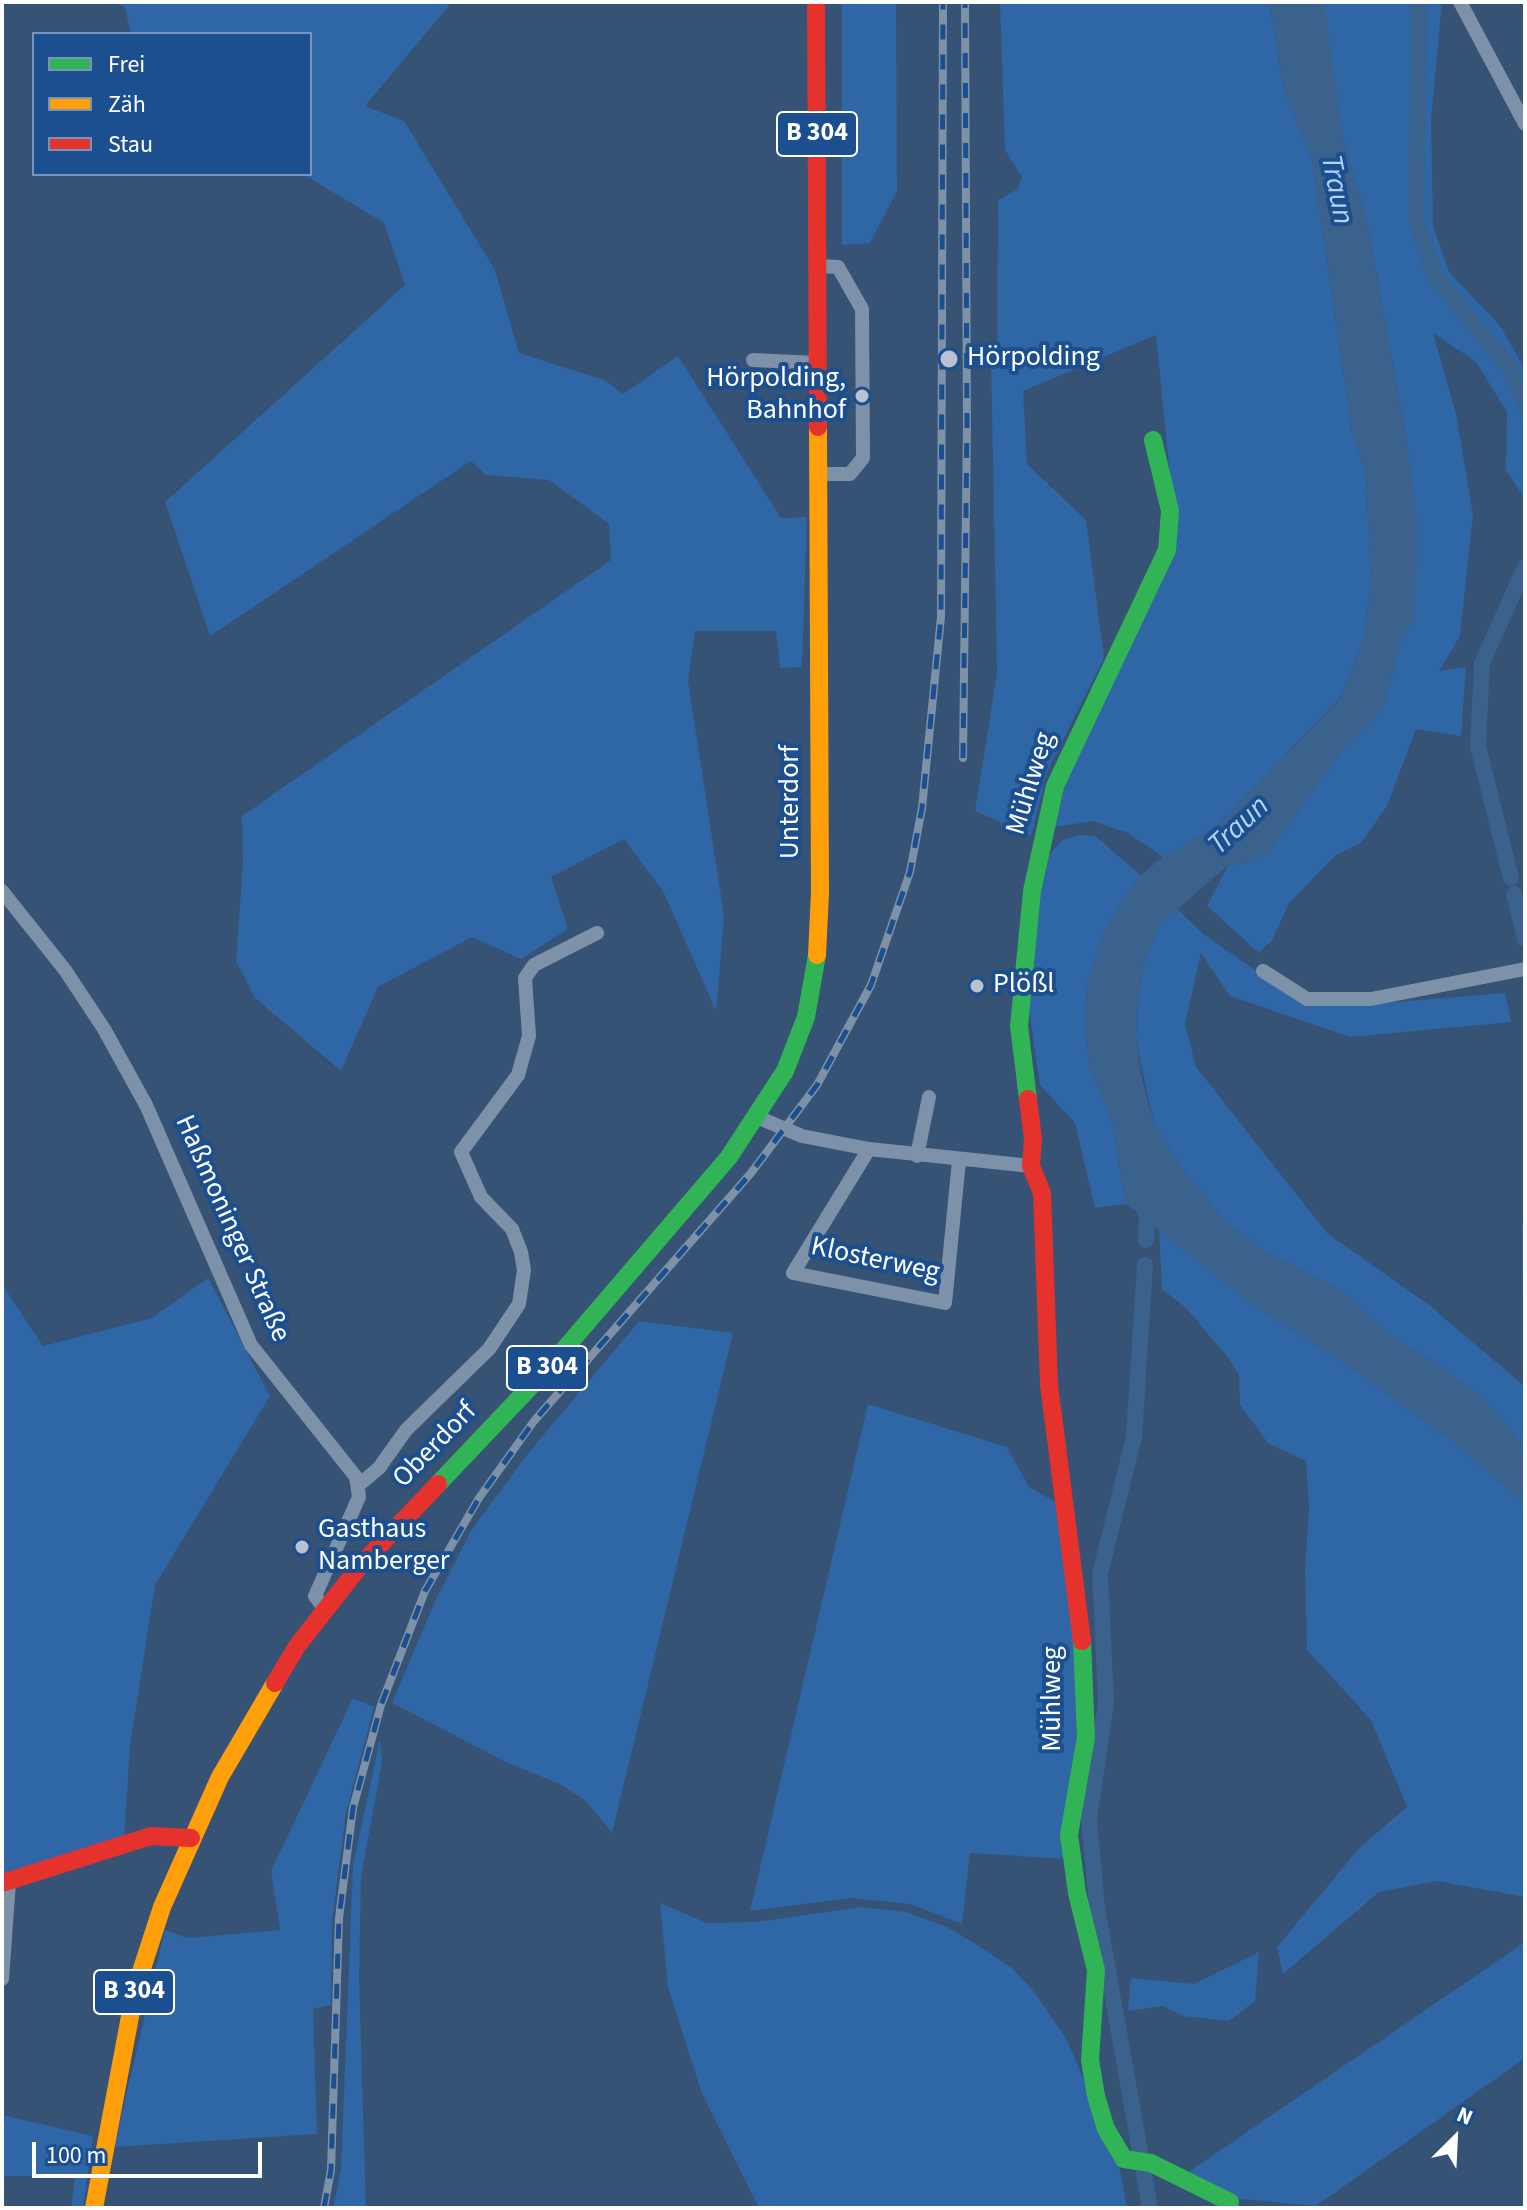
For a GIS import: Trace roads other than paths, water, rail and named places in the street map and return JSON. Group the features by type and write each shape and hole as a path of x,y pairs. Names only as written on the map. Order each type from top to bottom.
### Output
{"main road":[{"name":"Unterdorf","path":"757,1117 785,1071 806,1017 819,937 816,2"},
{"name":"Mühlweg","path":"1153,440 1164,474 1170,511 1167,550 1068,751 1055,786 1032,891 1019,1026 1033,1139 1031,1166 1042,1193 1049,1385 1084,1658 1086,1737 1069,1835 1077,1893 1096,1970 1090,2060 1106,2129 1124,2159 1151,2163 1230,2202"},
{"name":"Oberdorf","path":"94,2208 135,1990 162,1907 191,1838 251,1723 324,1608 549,1367 695,1198 757,1117"},
{"path":"6,1883 151,1836 167,1834 191,1838"}],"street":[{"path":"1460,2 1525,124"},
{"path":"818,266 838,267 862,309 863,458 850,474 818,474"},
{"path":"753,360 816,363"},
{"name":"Haßmoninger Straße","path":"2,891 65,970 104,1029 146,1105 251,1345 360,1484"},
{"name":"Oberdorf","path":"360,1484 379,1468 406,1430 489,1349 519,1304 524,1270 521,1252 512,1229 481,1197 461,1152 518,1075 529,1036 525,978 534,965 597,933"},
{"path":"1263,971 1307,999 1371,999 1522,969"},
{"path":"917,1156 929,1097"},
{"path":"757,1117 802,1136 869,1149 959,1161 1031,1166"},
{"name":"Klosterweg","path":"869,1149 793,1273 945,1303 959,1161"},
{"path":"324,1608 315,1596 356,1504 360,1484"},
{"path":"2,1979 6,1883"}],"water":[{"name":"Traun","path":"1269,2 1322,2 1326,16 1343,139 1367,222 1408,448 1417,522 1415,616 1400,644 1382,710 1340,753 1269,852 1247,863 1228,865 1160,925 1144,964 1137,1005 1136,1041 1142,1079 1154,1124 1189,1178 1227,1223 1268,1253 1344,1292 1394,1339 1438,1364 1486,1401 1525,1448 1525,1504 1461,1448 1357,1372 1250,1303 1126,1204 1112,1121 1089,1064 1085,1023 1087,984 1102,937 1119,905 1141,875 1163,857 1217,826 1340,699 1364,639 1371,581 1366,474 1352,431 1312,159 1285,94"}],"waterway":[{"path":"1419,2 1416,220 1436,278 1511,369 1525,404"},
{"path":"1511,878 1478,746 1482,663 1525,567"},
{"path":"1514,894 1525,939"},
{"path":"1146,1240 1148,1197"},
{"path":"1145,1265 1134,1437 1100,1574 1106,1703 1089,1819 1097,1908 1150,2208"}],"railway":[{"path":"324,2208 331,2170 339,1918 353,1808 381,1705 425,1591 479,1498 534,1421 751,1173 817,1085 871,985 910,872 922,808 941,617 943,2"},
{"path":"963,758 967,424 965,2"}],"place":[{"name":"Hörpolding","path":"949,359"},
{"name":"Hörpolding, Bahnhof","path":"862,396"},
{"name":"Plößl","path":"977,986"},
{"name":"Gasthaus Namberger","path":"302,1547"}]}
